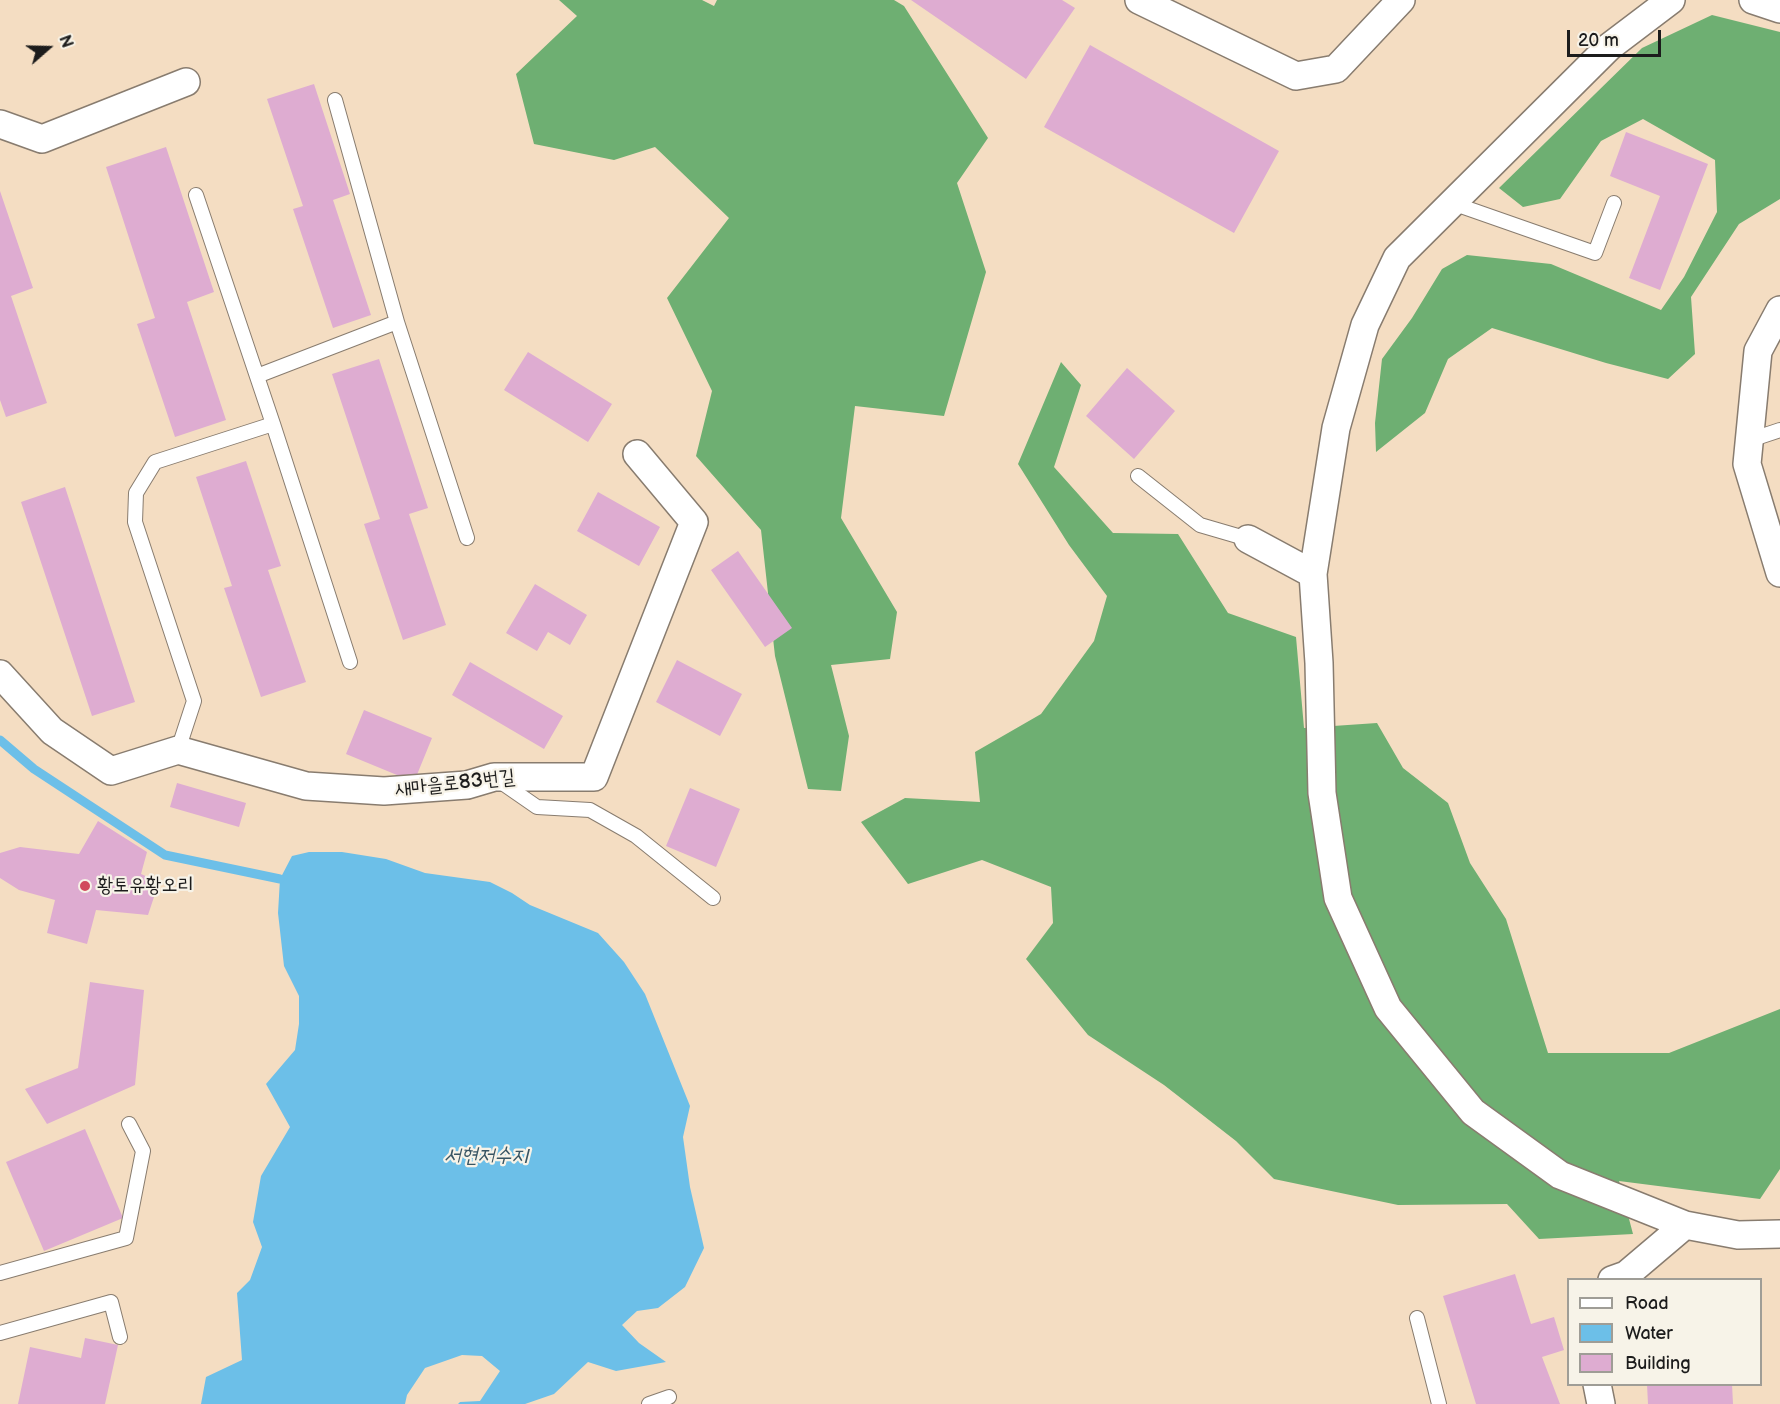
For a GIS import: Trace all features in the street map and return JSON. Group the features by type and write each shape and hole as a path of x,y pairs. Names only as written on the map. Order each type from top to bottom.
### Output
{"street":[{"path":"1139,0 1296,76 1336,69 1401,0"},
{"path":"1671,0 1610,48 1397,258 1365,325 1336,428 1313,574 1319,663 1322,793 1338,898 1388,1008 1473,1112 1560,1175 1686,1225 1738,1235 1780,1234"},
{"path":"1753,0 1780,9"},
{"path":"0,124 42,139 186,82"},
{"path":"1780,310 1758,351 1747,464 1780,573"},
{"name":"새마을로83번길","path":"178,750 306,786 384,791 467,785 494,777 594,777 694,522 637,454"},
{"path":"1248,539 1313,574"},
{"path":"0,674 52,731 111,771 178,750"},
{"path":"1618,1278 1626,1275 1686,1225"},
{"path":"1597,1386 1601,1404"}],"lane":[{"path":"335,100 397,322 467,538"},
{"path":"196,195 350,662"},
{"path":"1452,203 1595,253 1614,203"},
{"path":"257,376 397,322"},
{"path":"178,750 195,700 135,522 136,493 155,462 273,424"},
{"path":"1749,440 1780,430"},
{"path":"1138,476 1200,525 1248,539"},
{"path":"494,777 537,807 590,810 636,836 712,898"},
{"path":"0,1273 126,1238 143,1151 129,1125"},
{"path":"0,1333 111,1302 120,1337"},
{"path":"1417,1318 1438,1404"},
{"path":"649,1404 669,1397"}],"green space":[{"path":"559,0 702,0 714,6 717,0 894,0 904,6 988,138 957,183 986,272 944,416 855,406 841,518 897,612 890,659 831,665 849,736 841,791 808,789 775,656 761,530 696,456 712,391 667,298 729,218 655,147 614,160 534,144 516,74 577,16"},
{"path":"1712,15 1780,32 1780,199 1739,224 1691,297 1695,354 1668,379 1606,363 1492,328 1448,359 1425,413 1376,452 1375,423 1382,359 1412,318 1442,269 1467,255 1551,264 1661,310 1684,277 1717,212 1715,160 1643,119 1601,141 1560,199 1523,207 1499,188 1642,48"},
{"path":"1061,362 1081,385 1054,467 1113,533 1178,534 1228,613 1296,637 1304,728 1377,723 1403,768 1448,803 1470,863 1506,919 1548,1053 1669,1053 1780,1009 1780,1169 1760,1199 1619,1181 1633,1234 1539,1239 1507,1204 1398,1205 1274,1179 1236,1141 1164,1085 1088,1035 1026,959 1053,923 1051,887 982,860 908,884 861,822 905,798 980,802 975,752 1041,714 1094,641 1107,596 1069,545 1018,464"}],"water":[{"name":"서현저수지","path":"309,852 342,852 386,859 425,873 490,882 530,905 598,933 624,962 645,994 690,1106 683,1137 690,1187 704,1248 685,1287 658,1308 637,1311 622,1325 639,1343 666,1362 616,1371 588,1362 554,1394 525,1404 458,1404 480,1401 500,1371 482,1356 462,1355 425,1368 407,1395 405,1404 201,1404 206,1377 242,1360 237,1293 250,1280 262,1247 253,1222 261,1176 290,1127 266,1084 295,1050 299,1024 299,996 284,966 278,913 280,879 292,856"}],"building":[{"path":"911,0 1062,0 1075,8 1026,79"},
{"path":"1090,45 1279,151 1234,233 1044,127"},
{"path":"314,84 350,194 333,200 371,315 333,328 293,209 303,206 267,99"},
{"path":"1626,132 1708,164 1660,290 1629,278 1660,196 1610,176"},
{"path":"166,147 214,292 187,302 226,420 175,437 137,324 155,318 106,167"},
{"path":"0,191 33,288 11,296 47,403 6,417 0,400"},
{"path":"528,352 612,404 588,442 504,390"},
{"path":"379,359 428,508 409,514 446,625 403,640 364,524 380,519 332,374"},
{"path":"1127,368 1175,411 1134,459 1086,416"},
{"path":"246,461 281,566 268,570 306,682 261,697 224,588 232,586 196,477"},
{"path":"65,487 135,702 92,716 21,502"},
{"path":"598,492 660,527 639,566 577,531"},
{"path":"738,551 792,628 765,647 711,570"},
{"path":"535,584 587,615 570,645 548,632 537,651 506,633"},
{"path":"677,660 742,694 720,736 656,702"},
{"path":"470,662 563,716 544,749 452,695"},
{"path":"364,710 432,738 414,782 346,754"},
{"path":"177,783 246,803 239,827 170,807"},
{"path":"690,788 740,809 716,867 666,846"},
{"name":"황토유황오리","path":"98,821 147,852 141,874 159,882 148,915 96,910 87,944 47,933 55,900 19,890 0,878 0,853 20,847 79,854"},
{"path":"90,982 144,990 135,1085 47,1124 25,1089 78,1068"},
{"path":"85,1129 123,1218 44,1251 6,1162"},
{"path":"1515,1274 1531,1324 1554,1317 1564,1350 1542,1357 1560,1404 1476,1404 1443,1296"},
{"path":"85,1338 118,1345 105,1404 18,1404 30,1347 81,1358"},
{"path":"1647,1386 1732,1386 1733,1404 1648,1404"}],"waterway":[{"path":"0,740 34,769 165,855 280,879"}],"place":[{"name":"황토유황오리","path":"85,886"}]}
